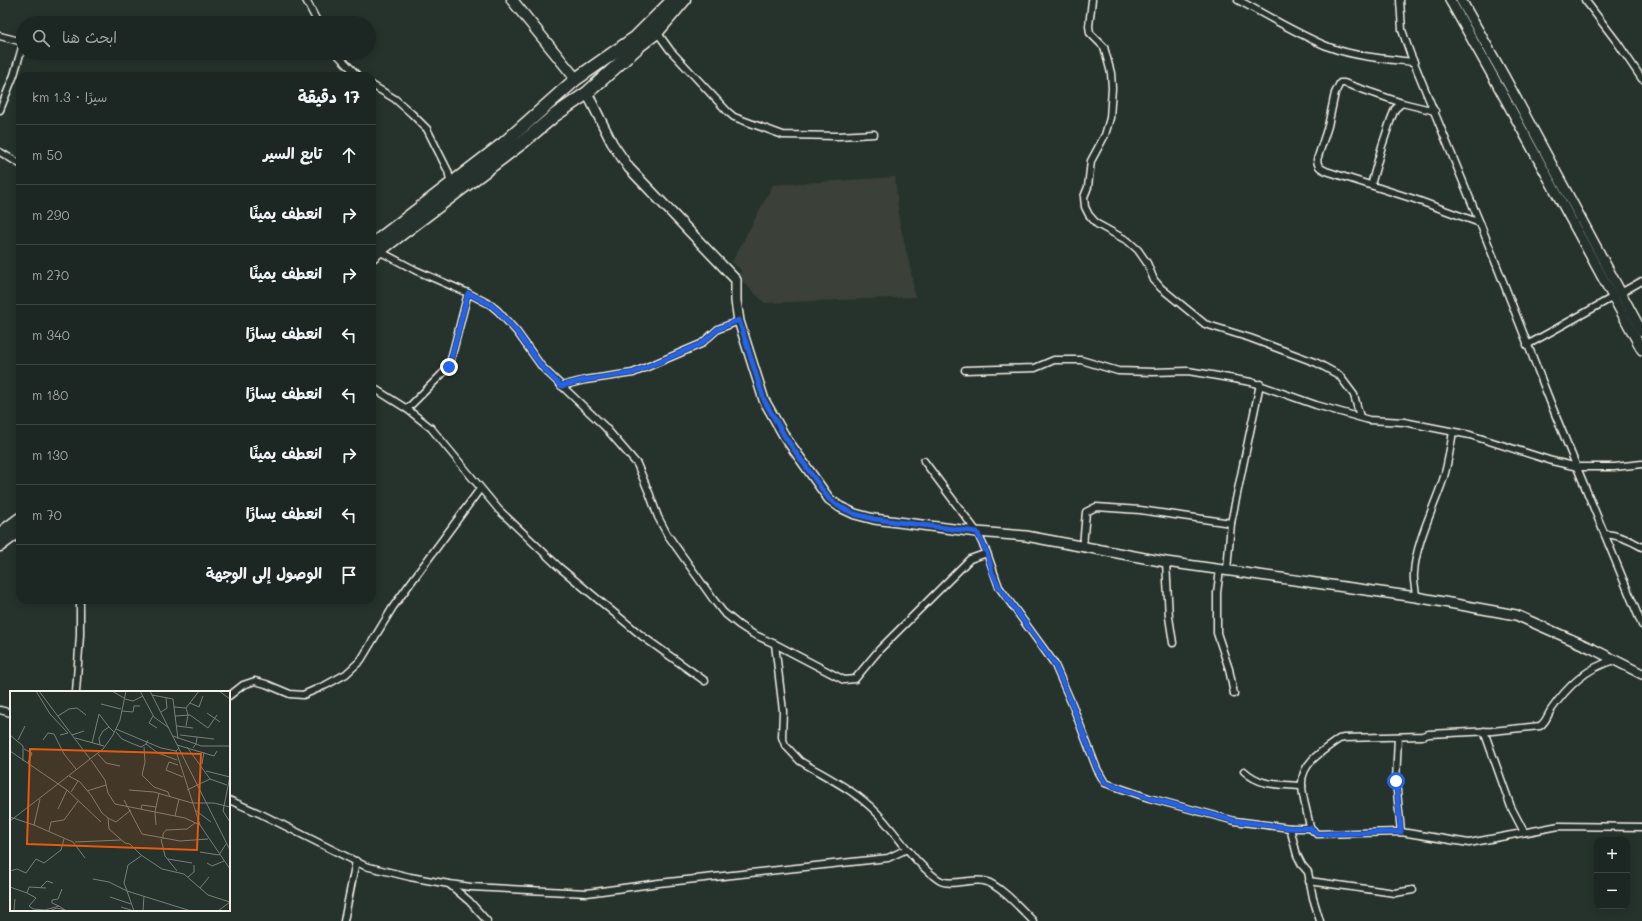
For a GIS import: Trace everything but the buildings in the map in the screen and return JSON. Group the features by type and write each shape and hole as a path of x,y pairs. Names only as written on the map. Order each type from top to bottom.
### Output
{"highway":[{"path":"376,249 506,148 587,93 601,81 638,41 673,0"},
{"path":"506,148 576,79 638,41 657,32 684,0"},
{"path":"592,69 601,81"},
{"path":"560,94 562,100 568,106"},
{"path":"0,541 16,523"},
{"path":"0,541 16,532"}],"main road":[{"path":"512,0 576,79"}],"street":[{"path":"306,0 314,16"},
{"path":"1092,0 1089,26 1090,33 1104,47 1111,73 1112,88 1110,118 1105,135 1091,161 1088,187 1084,197 1085,207 1089,215 1097,224 1128,241 1138,250 1147,263 1154,280 1161,288 1205,324 1250,338 1318,363 1339,375 1354,395 1360,417"},
{"path":"1238,0 1295,31 1330,47 1388,60 1414,62"},
{"path":"1400,0 1402,30 1414,62 1642,625"},
{"path":"1450,0 1500,78"},
{"path":"1461,0 1500,78 1617,295 1642,350"},
{"path":"1585,0 1617,42 1642,79"},
{"path":"1459,15 1467,10"},
{"path":"657,32 670,50 728,112 738,119 783,135 838,136 874,134"},
{"path":"0,36 16,40"},
{"path":"0,110 18,60"},
{"path":"343,60 354,72"},
{"path":"1435,111 1402,103 1344,83 1340,83 1337,87 1317,160 1318,165 1326,171 1414,199 1480,223"},
{"path":"376,87 395,99 427,129 448,171 454,189"},
{"path":"587,93 612,143 629,168 736,280 736,301 739,320 764,400 785,437 829,499 840,507 855,514 874,519 977,532 1026,536 1166,562 1416,597 1526,618 1642,674"},
{"path":"1371,185 1391,119 1396,109 1402,103"},
{"path":"0,152 16,162"},
{"path":"376,252 468,293 491,305 498,311 517,332 542,367 605,427 638,464 658,517 667,534 712,599 723,612 758,637 775,644 844,680 855,679 880,650 970,559 987,553"},
{"path":"1527,344 1642,281"},
{"path":"407,408 449,367 468,293"},
{"path":"1617,295 1642,332"},
{"path":"561,386 585,380 633,373 701,344 718,329 739,320"},
{"path":"965,370 1035,368 1054,360 1081,360 1118,371 1188,372 1260,384 1316,405 1369,420 1404,422 1470,435 1552,461 1578,467 1614,467 1642,464"},
{"path":"1234,694 1217,633 1217,593 1260,384"},
{"path":"376,389 407,408 431,428 452,452 480,489 511,523 608,608 674,660 705,681"},
{"path":"1416,597 1414,573 1417,554 1443,481 1453,432"},
{"path":"924,461 977,532 987,553 992,572 999,587 1054,663 1072,704 1097,769 1105,783 1149,798 1235,821 1290,828 1310,828"},
{"path":"230,695 243,685 255,681 290,694 303,695 346,674 361,660 407,587 480,489"},
{"path":"1083,546 1086,512 1096,507 1140,510 1231,523"},
{"path":"1605,534 1625,538 1642,547"},
{"path":"1166,562 1169,617 1173,643"},
{"path":"76,691 80,635 80,604"},
{"path":"775,644 783,711 782,737 785,745 800,761 864,801 878,814 907,849 932,874 943,882 980,880 990,883 1033,921"},
{"path":"1614,660 1601,664 1586,672 1550,711 1544,723 1540,726 1429,734 1422,736 1339,739 1311,762 1303,776 1302,786 1310,828 1317,834 1401,832 1469,843 1559,826 1642,827"},
{"path":"0,710 10,713"},
{"path":"1484,731 1511,807 1524,832"},
{"path":"1398,737 1396,781 1401,832"},
{"path":"1244,771 1251,777 1263,782 1302,786"},
{"path":"230,800 261,814 365,866 410,877 471,887 587,893 659,883 888,858 907,849"},
{"path":"1290,828 1297,855 1302,865 1308,871 1309,881 1320,921"},
{"path":"344,921 356,861"},
{"path":"1309,881 1395,893 1413,890"},
{"path":"449,884 469,901 486,921"}],"shaded area":[{"path":"895,177 899,220 910,267 915,297 765,303 740,279 741,270 732,262 773,185"}],"route":[{"path":"449,367 468,293 491,305 509,322 542,367 561,386 585,380 633,373 701,344 718,329 739,320 764,400 785,437 829,499 840,507 855,514 874,519 977,532 987,553 992,572 999,587 1054,663 1072,704 1097,769 1105,783 1149,798 1235,821 1290,828 1310,828 1317,834 1353,834 1401,832 1396,781"}]}
